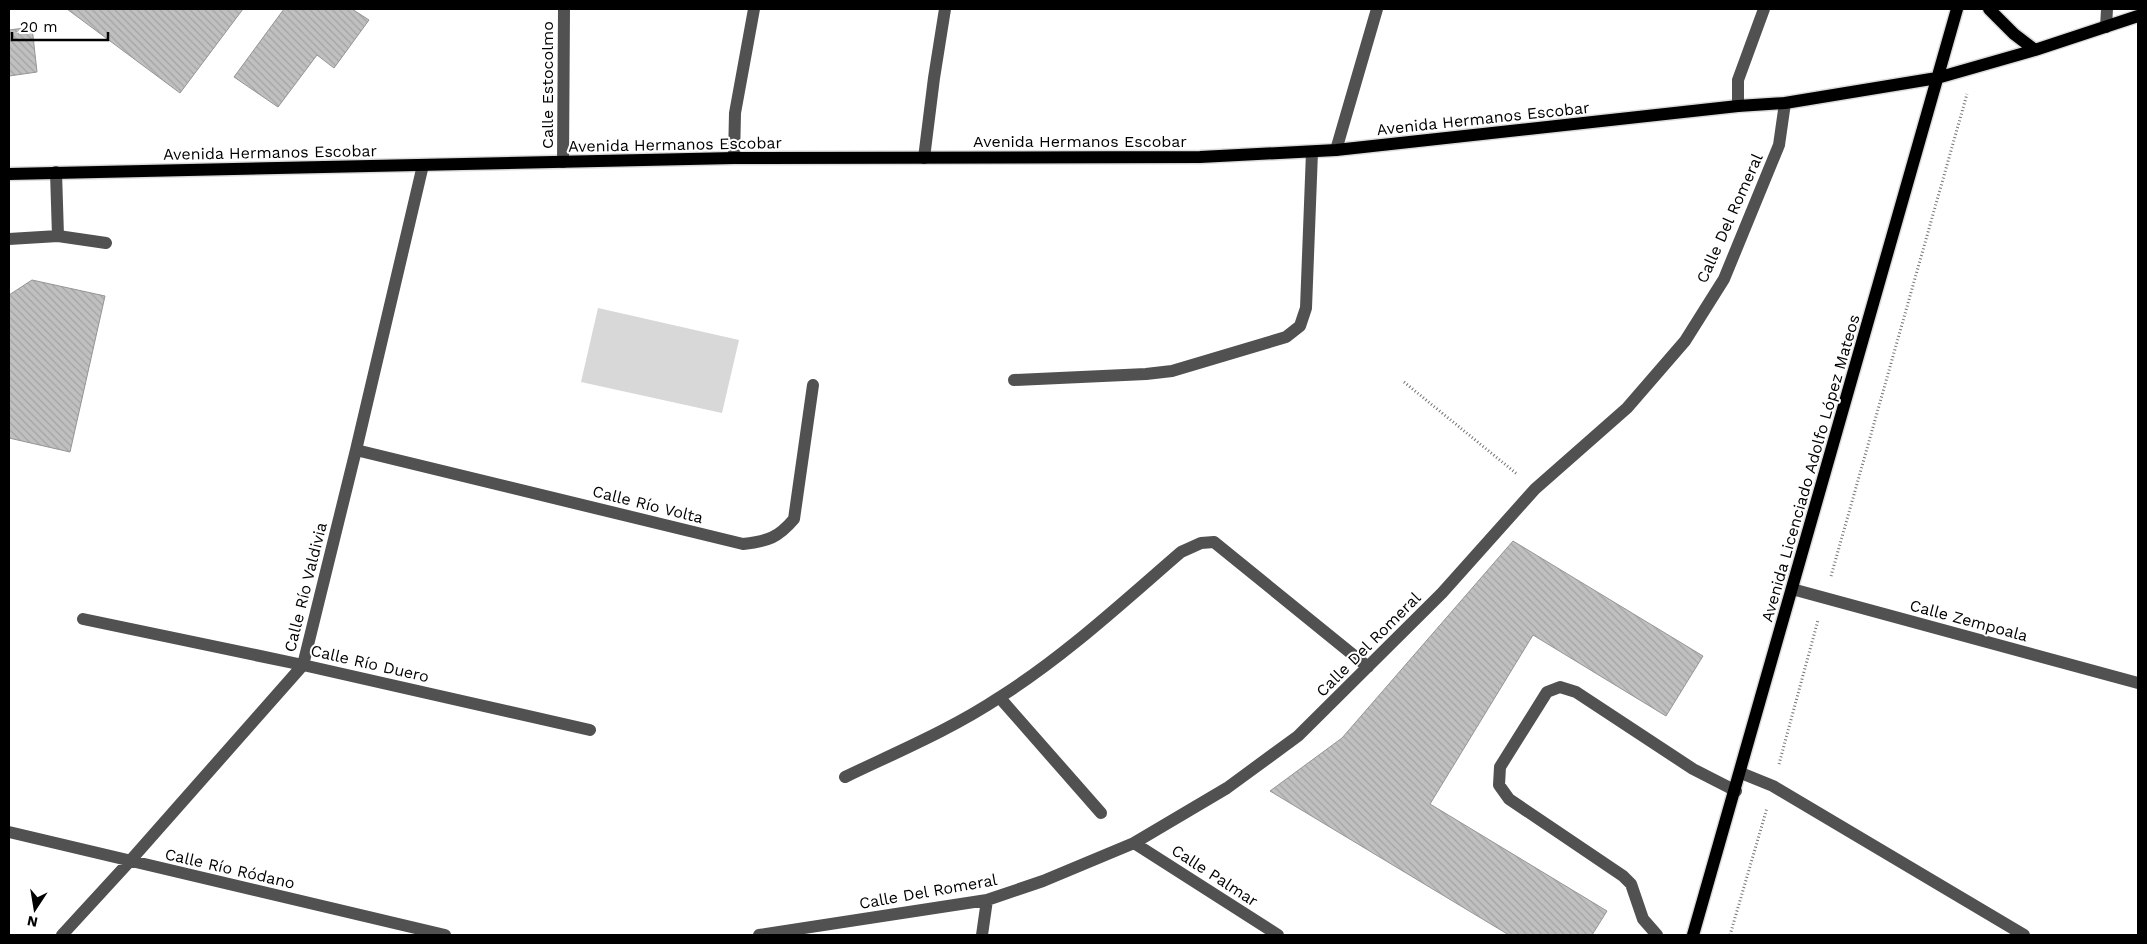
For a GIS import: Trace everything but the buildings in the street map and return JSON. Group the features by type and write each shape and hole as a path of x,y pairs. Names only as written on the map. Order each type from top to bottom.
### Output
{"main road":[{"name":"Avenida Licenciado Adolfo López Mateos","path":"1693,935 1736,791 1957,9"},
{"path":"1989,9 2014,34 2035,50"},
{"name":"Avenida Hermanos Escobar","path":"9,174 734,158 1200,157 1312,152 1738,106 1786,103 1937,78 2035,50 2138,16"}],"street":[{"name":"Calle Estocolmo","path":"563,162 564,9"},
{"path":"734,158 735,113 754,9"},
{"path":"924,158 945,9"},
{"path":"1336,150 1376,9"},
{"path":"1738,106 1738,80 1764,9"},
{"path":"2106,9 2106,27"},
{"name":"Calle Del Romeral","path":"759,935 987,900 1043,881 1134,843 1227,788 1298,736 1442,594 1535,489 1627,408 1685,341 1724,279 1779,145 1786,103"},
{"path":"1014,380 1146,374 1172,371 1286,337 1300,326 1306,308 1312,152"},
{"name":"Calle Río Valdivia","path":"62,935 130,862 302,665 356,450 423,165"},
{"path":"56,172 58,236"},
{"path":"9,239 58,236 106,243"},
{"name":"Calle Río Volta","path":"356,450 743,544 766,541 783,531 794,518 813,385"},
{"path":"845,777 920,741 1000,698 1064,651 1181,552 1201,543 1214,542 1368,667"},
{"name":"Calle Zempoala","path":"1792,589 2138,683"},
{"name":"Calle Río Duero","path":"83,619 302,665 590,730"},
{"path":"1657,935 1643,919 1631,884 1623,876 1509,799 1499,785 1500,767 1547,692 1560,687 1576,692 1693,769 1736,791"},
{"path":"1000,698 1101,813"},
{"path":"1741,773 1773,786 2024,935"},
{"name":"Calle Río Ródano","path":"9,832 445,935"},
{"name":"Calle Palmar","path":"1134,843 1278,935"},
{"path":"982,935 987,900"}],"path":[{"path":"1730,935 1974,68"},
{"path":"1404,382 1535,489"}],"shaded area":[{"path":"598,308 739,340 722,413 581,382"}]}
